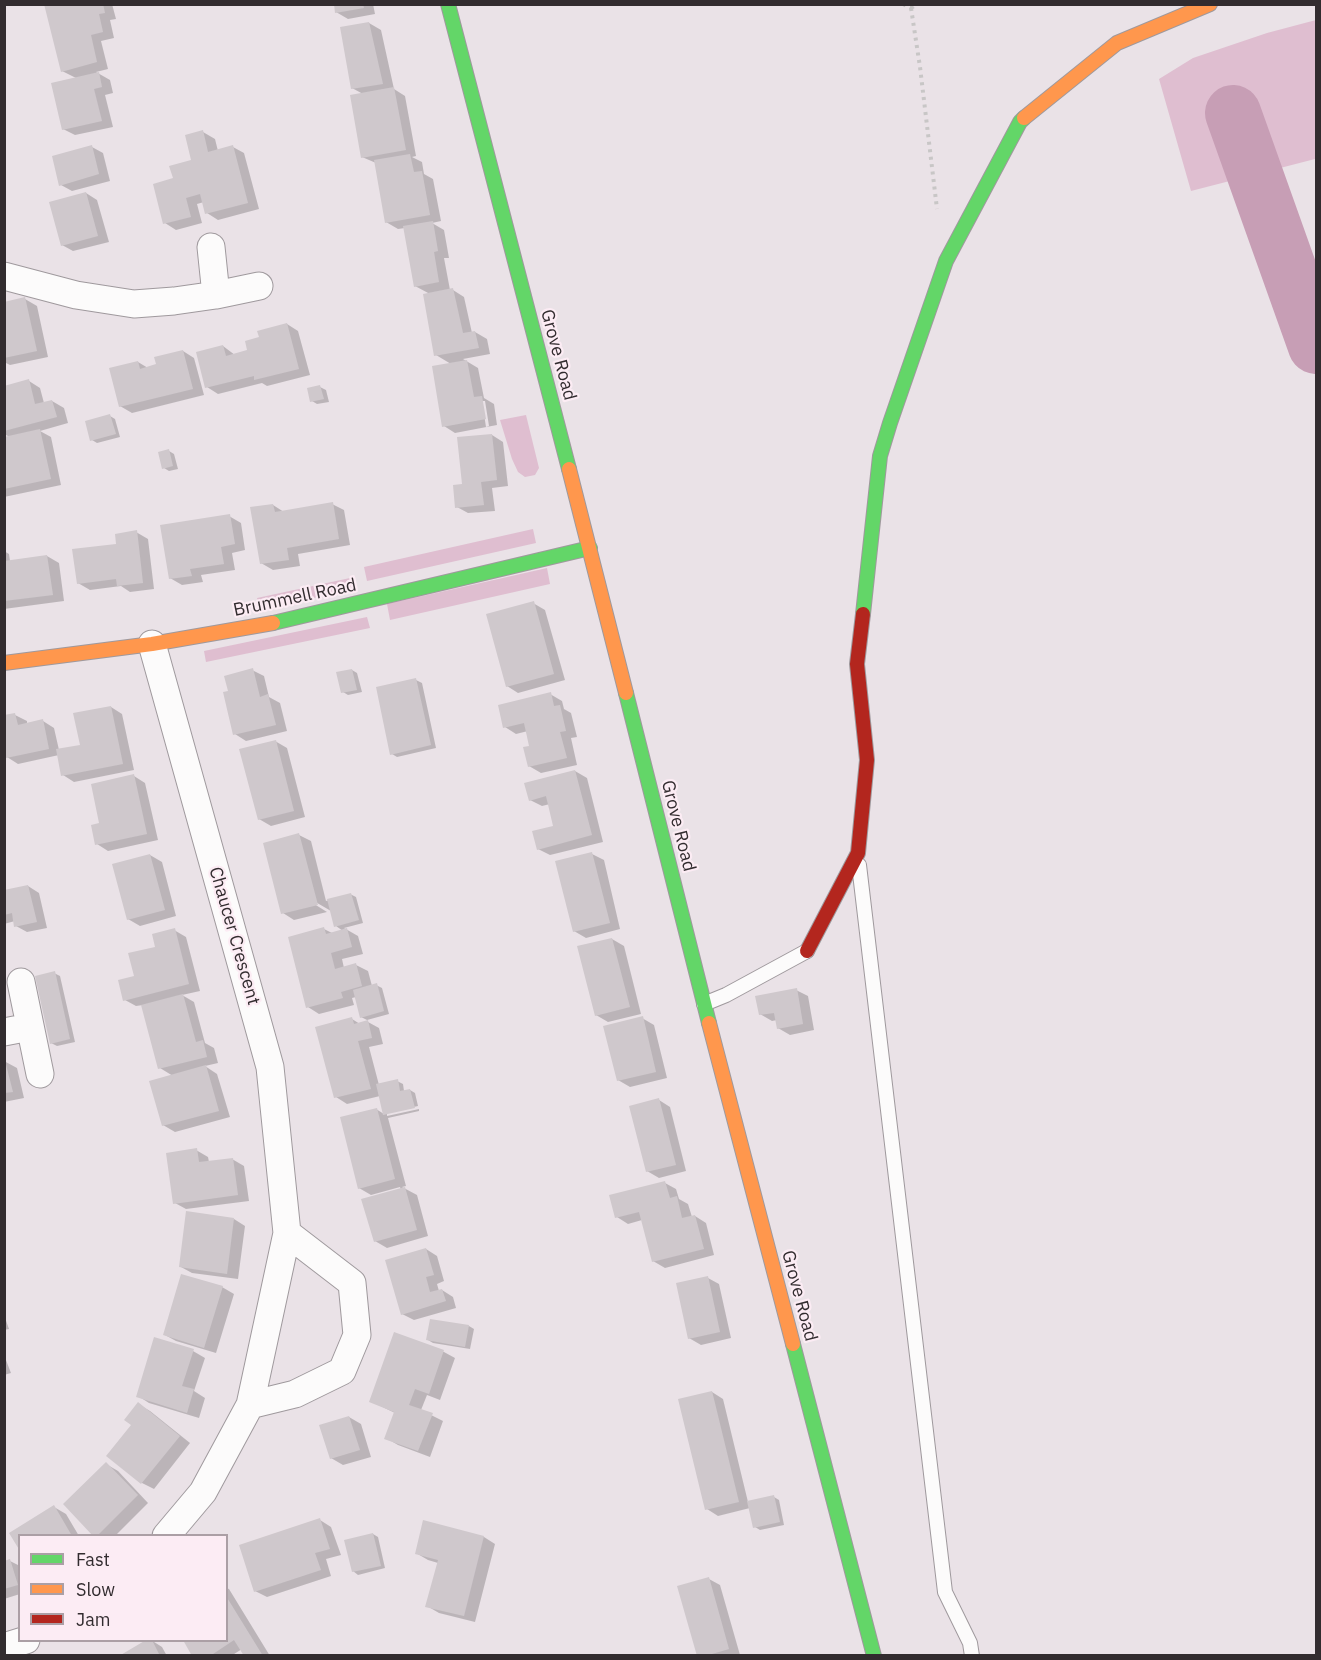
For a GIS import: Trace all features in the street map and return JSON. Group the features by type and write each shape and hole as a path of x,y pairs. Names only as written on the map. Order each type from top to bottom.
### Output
{"street":[{"name":"Grove Road","path":"448,4 590,548 704,1004 874,1656"},
{"path":"807,951 858,853 867,760 857,664 880,456 946,261 1020,122 1118,43 1210,4"},
{"path":"211,247 216,295"},
{"path":"4,276 76,295 134,304 216,295 259,286"},
{"name":"Brummell Road","path":"4,663 152,644 283,621 590,548"},
{"name":"Chaucer Crescent","path":"152,644 270,1067 287,1233 250,1405 203,1492 168,1534"},
{"path":"21,982 17,1030 40,1074"},
{"path":"250,1405 295,1394 342,1371 357,1335 352,1284 287,1233"},
{"path":"4,1647 22,1642"}],"lane":[{"path":"858,853 945,1592 970,1643 972,1656"},
{"path":"704,1004 726,995 807,951"}],"path":[{"path":"903,4 911,8"},
{"path":"911,8 917,4"},
{"path":"911,8 937,213"}],"shaded area":[{"path":"1316,20 1315,159 1191,191 1159,79 1193,58 1267,33"},
{"path":"526,415 539,468 535,475 525,477 518,472 512,459 500,420"},
{"path":"533,529 536,543 367,581 364,567"},
{"path":"547,568 550,584 390,620 387,604"},
{"path":"350,578 352,590 260,609 257,598"},
{"path":"367,617 370,628 206,662 204,651"}],"building":[{"path":"44,4 103,4 105,13 99,14 103,32 91,35 97,62 61,72"},
{"path":"334,4 363,4 364,8 335,13"},
{"path":"369,22 383,84 351,89 340,27"},
{"path":"99,72 102,87 94,89 102,121 62,130 51,83"},
{"path":"394,87 406,150 361,158 350,95"},
{"path":"203,130 208,152 233,145 248,203 205,214 200,194 186,198 191,217 163,224 153,184 173,178 169,166 191,160 185,135"},
{"path":"92,145 99,174 59,186 52,156"},
{"path":"410,154 414,172 422,171 430,215 385,223 374,160"},
{"path":"86,192 98,236 61,246 49,202"},
{"path":"433,221 438,251 434,252 439,282 414,287 403,226"},
{"path":"453,288 463,333 475,331 479,348 434,356 423,294"},
{"path":"25,297 37,351 4,358 4,302"},
{"path":"287,323 299,369 254,380 254,376 205,388 196,352 223,345 226,356 247,350 245,341 259,337 257,331"},
{"path":"183,350 193,389 119,407 109,368 138,361 140,369 156,364 154,357"},
{"path":"467,360 474,397 482,396 486,419 442,427 432,366"},
{"path":"29,379 35,404 52,400 57,417 4,431 4,386"},
{"path":"320,385 324,399 310,402 307,388"},
{"path":"110,414 116,434 90,441 85,421"},
{"path":"40,429 51,479 4,489 4,437"},
{"path":"492,434 497,480 481,482 484,505 455,508 453,485 462,484 457,437"},
{"path":"169,449 173,466 162,469 158,452"},
{"path":"333,502 339,539 287,548 289,560 260,564 250,507 273,504 275,512"},
{"path":"230,514 235,544 221,547 224,564 190,569 192,576 169,579 160,525"},
{"path":"137,530 143,583 117,586 116,579 77,584 72,549 116,544 115,534"},
{"path":"47,555 53,595 4,601 4,561"},
{"path":"534,601 554,674 506,687 486,614"},
{"path":"253,668 260,697 268,694 276,725 233,735 223,692 228,691 224,676"},
{"path":"352,669 357,690 341,693 336,672"},
{"path":"416,678 431,745 390,755 376,687"},
{"path":"551,692 554,706 560,705 566,731 560,732 567,758 528,767 523,747 529,746 524,723 503,728 498,705"},
{"path":"111,706 123,764 61,776 56,749 80,745 73,713"},
{"path":"15,713 18,725 43,719 49,749 6,758 4,715"},
{"path":"276,740 294,811 258,820 239,749"},
{"path":"575,770 592,835 537,850 532,831 553,826 546,796 529,801 524,783"},
{"path":"134,774 147,834 95,845 91,825 99,823 91,784"},
{"path":"299,833 318,905 281,914 263,843"},
{"path":"592,852 610,923 573,932 555,861"},
{"path":"150,854 165,910 127,920 112,864"},
{"path":"28,885 37,922 14,927 12,913 4,915 4,890"},
{"path":"351,893 359,920 334,927 327,899"},
{"path":"324,927 326,934 347,928 352,947 331,953 335,969 356,963 362,986 341,992 343,998 306,1008 288,937"},
{"path":"175,928 189,984 123,1001 118,980 134,976 128,953 155,947 152,934"},
{"path":"612,938 630,1007 595,1016 577,946"},
{"path":"55,971 70,1039 50,1044 35,976"},
{"path":"377,983 384,1011 360,1018 353,990"},
{"path":"797,988 803,1024 777,1029 774,1013 759,1015 755,996"},
{"path":"183,994 196,1042 203,1040 207,1057 158,1069 141,1005"},
{"path":"643,1016 656,1072 617,1081 603,1026"},
{"path":"352,1017 354,1024 368,1020 372,1038 358,1041 371,1089 334,1098 315,1027"},
{"path":"4,1057 13,1092 4,1093"},
{"path":"206,1065 219,1111 162,1126 149,1081"},
{"path":"398,1079 400,1091 410,1089 415,1108 383,1115 376,1084"},
{"path":"659,1098 676,1165 646,1172 629,1106"},
{"path":"377,1108 395,1179 358,1189 340,1117"},
{"path":"197,1148 199,1162 233,1158 238,1195 173,1204 166,1153"},
{"path":"665,1181 670,1198 677,1196 682,1218 695,1215 704,1249 652,1262 639,1212 615,1218 609,1195"},
{"path":"405,1187 417,1230 374,1242 361,1199"},
{"path":"186,1211 234,1218 227,1274 179,1267"},
{"path":"426,1248 434,1275 426,1277 430,1292 442,1289 446,1301 401,1315 385,1260"},
{"path":"181,1274 223,1286 204,1348 163,1335"},
{"path":"708,1276 720,1332 688,1339 676,1283"},
{"path":"430,1319 469,1325 465,1347 426,1340"},
{"path":"394,1332 444,1350 429,1394 415,1389 409,1405 433,1413 418,1451 384,1439 394,1412 369,1402"},
{"path":"154,1337 194,1349 182,1386 194,1389 187,1413 136,1397"},
{"path":"712,1391 739,1502 705,1510 678,1399"},
{"path":"138,1402 180,1436 141,1484 106,1456 131,1425 124,1420"},
{"path":"349,1416 360,1450 330,1459 319,1425"},
{"path":"106,1462 138,1495 99,1534 91,1534 63,1504"},
{"path":"774,1495 780,1522 753,1528 747,1501"},
{"path":"54,1505 71,1534 18,1534 18,1548 9,1533"},
{"path":"320,1518 330,1549 315,1553 321,1570 254,1592 239,1545"},
{"path":"423,1520 484,1536 464,1616 425,1607 438,1560 415,1554"},
{"path":"373,1533 381,1566 352,1572 344,1540"},
{"path":"10,1559 18,1585 4,1589 4,1561"},
{"path":"709,1577 729,1649 697,1656 677,1586"},
{"path":"228,1599 263,1656 244,1656 234,1640 210,1656 192,1656 184,1642 228,1642"},
{"path":"143,1642 153,1642 160,1656 119,1656"}],"waterway":[{"path":"1233,113 1316,346"}],"traffic: fast":[{"path":"448,4 569,469"},
{"path":"863,614 880,456 890,423 946,261 1024,118"},
{"path":"273,623 590,548"},
{"path":"626,693 709,1023"},
{"path":"793,1344 874,1656"}],"traffic: slow":[{"path":"1024,118 1117,43 1210,4"},
{"path":"569,469 626,693"},
{"path":"4,663 152,644 273,623"},
{"path":"709,1023 793,1344"}],"traffic: jam":[{"path":"807,951 858,853 867,760 857,664 863,614"}]}
